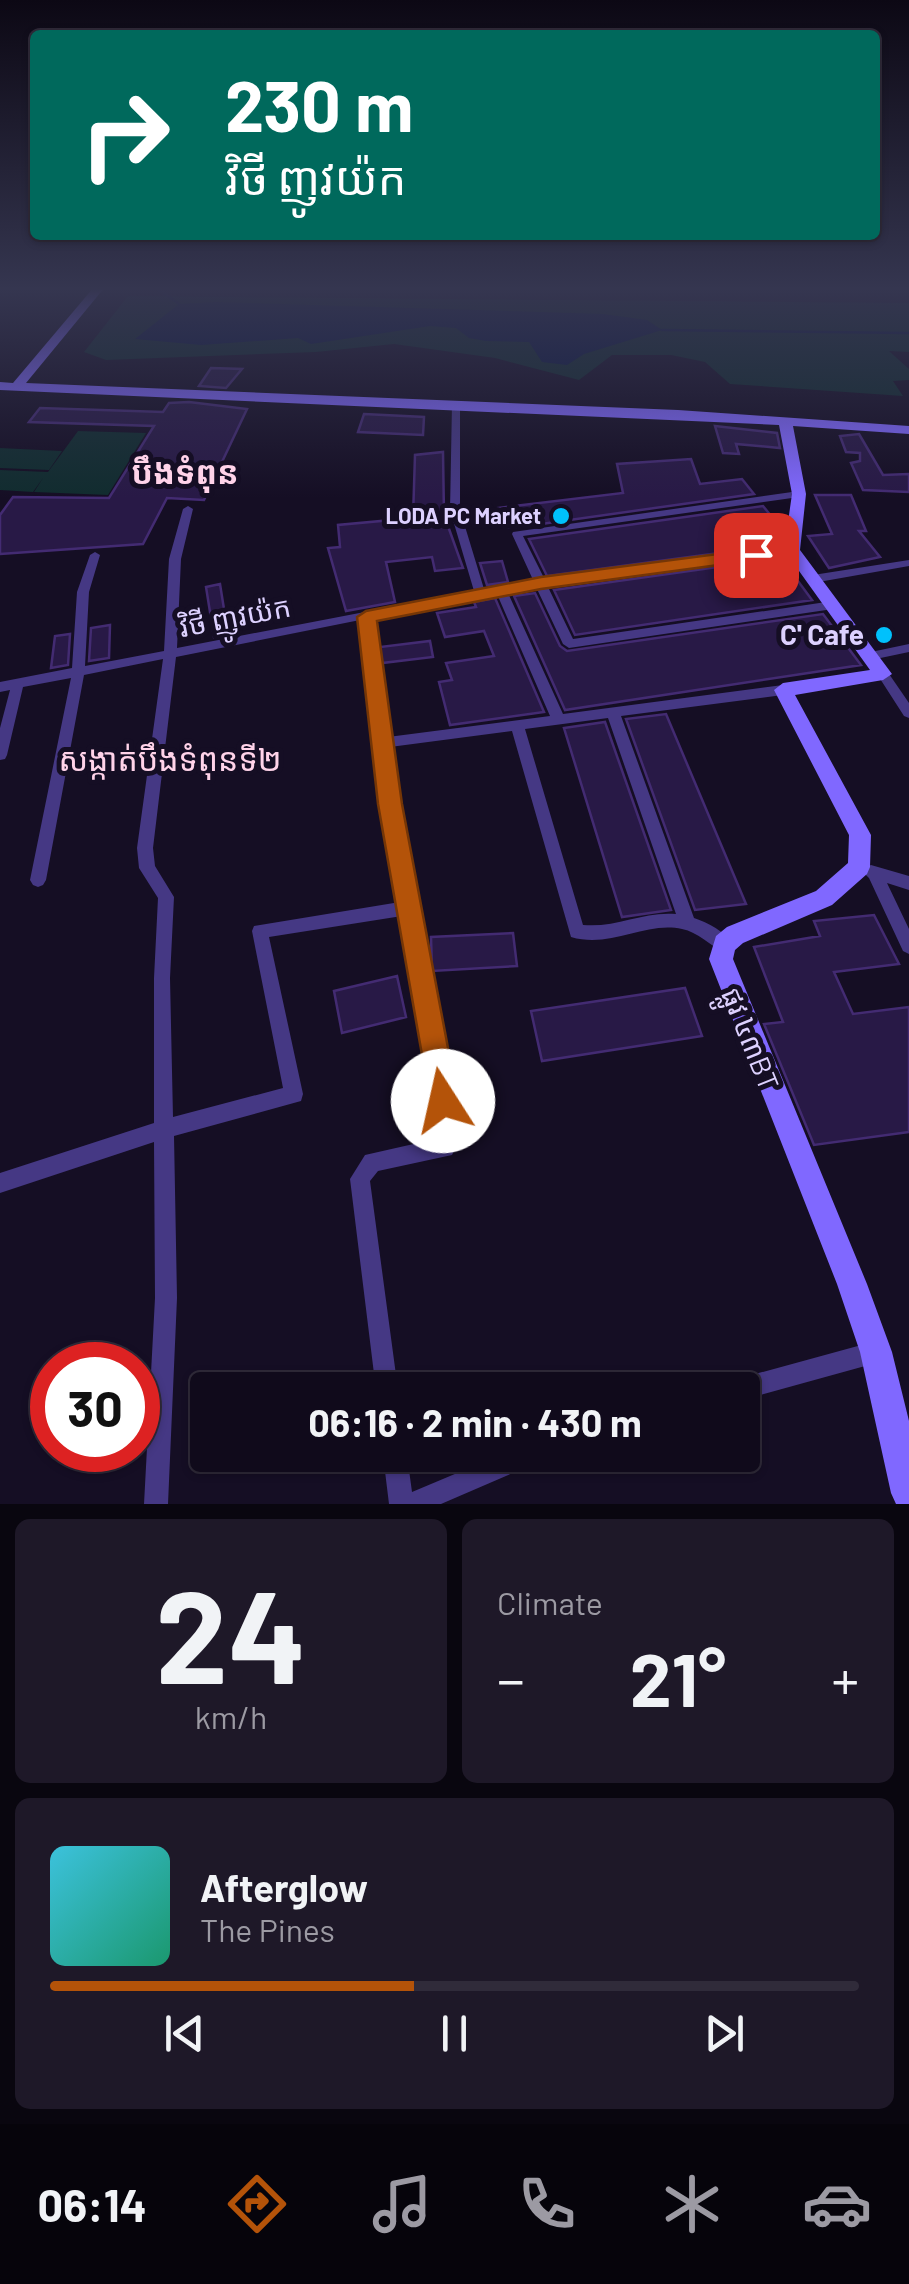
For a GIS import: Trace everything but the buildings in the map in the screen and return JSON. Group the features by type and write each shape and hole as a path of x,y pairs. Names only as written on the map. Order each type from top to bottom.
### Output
{"main road":[{"path":"16,387 41,357"},
{"path":"0,386 456,404 909,430"},
{"path":"724,944 824,898 866,870 860,836 783,690 883,674 792,550 799,494 786,420"},
{"name":"ផ្លូវ ៤៣BT","path":"724,944 723,969 876,1352 909,1493"}],"street":[{"path":"456,404 455,510 480,593"},
{"path":"799,494 521,530 517,534 569,644 834,605"},
{"path":"156,1504 166,1298 167,1128 162,978 166,897 145,858 170,656 173,574 188,509"},
{"name":"វិថី ញូវយ៉ក","path":"0,687 78,675 480,593 792,550"},
{"path":"38,880 78,675 84,592 95,555"},
{"path":"813,579 909,563"},
{"path":"500,590 559,720"},
{"path":"366,617 408,908 450,1139 445,1148 372,1162 360,1179 384,1372"},
{"path":"871,656 909,648"},
{"path":"883,674 909,712"},
{"path":"0,756 18,686"},
{"path":"382,743 783,690"},
{"path":"613,712 686,919"},
{"path":"516,726 576,930 583,934 686,919 701,924 724,944"},
{"path":"866,870 909,882"},
{"path":"866,870 909,946"},
{"path":"0,1183 167,1128 294,1094 260,931 408,908"},
{"path":"760,1384 876,1352"},
{"path":"397,1472 401,1504"},
{"path":"412,1504 488,1472"}],"green space":[{"path":"98,357 180,357 106,360"},
{"path":"489,357 609,357 579,380"},
{"path":"682,357 896,357 909,369 909,380 893,381 903,396 730,384 705,362"},
{"path":"78,431 146,433 108,495 34,492 43,478 33,492 0,490 0,470 48,472"},
{"path":"0,448 62,451 49,470 0,468"}],"water":[{"path":"539,357 579,357 567,365 542,362"}],"place":[{"name":"LODA PC Market","path":"561,516"},
{"name":"C' Cafe","path":"884,635"}],"district":[{"name":"បឹងទំពុន","path":"185,473"},
{"name":"សង្កាត់បឹងទំពុនទី២","path":"170,760"}],"route":[{"path":"443,1101 390,804 366,617 541,583 756,555"}]}
